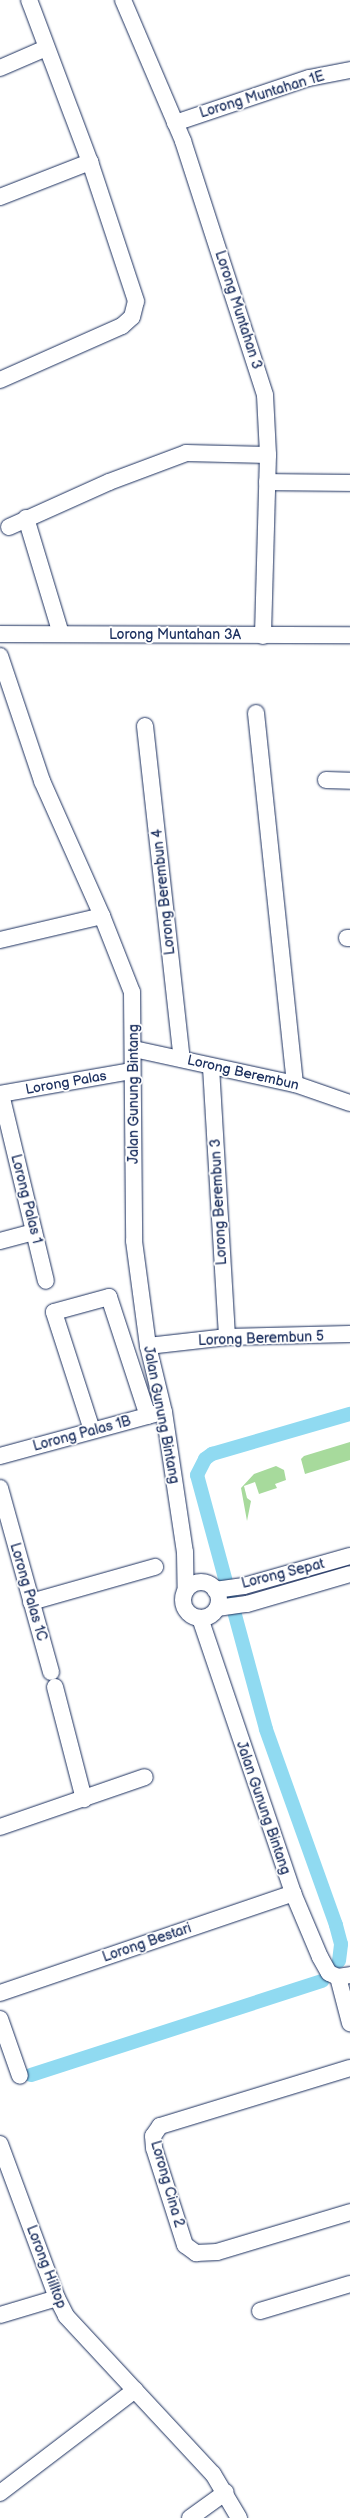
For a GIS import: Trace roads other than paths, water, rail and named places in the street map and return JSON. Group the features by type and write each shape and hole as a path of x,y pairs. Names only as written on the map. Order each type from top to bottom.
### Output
{"street":[{"path":"0,380 122,326 132,317 135,310 134,292 90,162 29,0"},
{"name":"Lorong Muntahan 3","path":"126,1 175,123 265,395 268,455 263,636"},
{"path":"0,68 46,48"},
{"name":"Lorong Muntahan 1E","path":"175,123 309,78 350,70"},
{"path":"0,197 90,162"},
{"path":"9,527 26,518 186,453 268,455"},
{"path":"267,482 350,483"},
{"path":"26,518 61,634"},
{"name":"Lorong Muntahan 3A","path":"0,634 263,636 350,635"},
{"name":"Jalan Gunung Bintang","path":"0,656 42,781 102,916 132,992 134,1049 132,1071 134,1240 148,1346 164,1412 185,1552 186,1591 183,1598 185,1609 193,1616 200,1618 293,1893 320,1957 329,1973 344,1976"},
{"path":"256,713 295,1084"},
{"name":"Lorong Berembun 4","path":"145,726 182,1059"},
{"path":"326,780 350,781"},
{"path":"0,940 102,916"},
{"name":"Lorong Berembun","path":"134,1049 211,1067 295,1084 350,1103"},
{"name":"Lorong Berembun 3","path":"211,1067 227,1337"},
{"name":"Lorong Palas","path":"0,1094 132,1071"},
{"name":"Lorong Palas 1","path":"0,1094 46,1281"},
{"path":"0,1241 34,1232"},
{"path":"92,1430 54,1312 109,1297 148,1416"},
{"name":"Lorong Berembun 5","path":"148,1346 227,1337 350,1334"},
{"name":"Lorong Palas 1B","path":"0,1456 92,1430 164,1412"},
{"name":"Lorong Palas 1C","path":"0,1488 53,1679 84,1799"},
{"name":"Jalan Gunung Bintang","path":"185,1552 201,1582"},
{"name":"Lorong Sepat","path":"230,1587 350,1556"},
{"path":"31,1602 155,1567"},
{"name":"Lorong Sepat","path":"200,1618 210,1616 222,1608 246,1604 350,1574"},
{"path":"186,1591 192,1584 201,1582 230,1587 254,1598 275,1595"},
{"path":"222,1608 219,1598 230,1587"},
{"path":"0,1827 145,1778"},
{"name":"Lorong Bestari","path":"0,1993 293,1893"},
{"path":"344,1976 350,2023"},
{"path":"0,2019 20,2076"},
{"name":"Lorong Cina 2","path":"350,2068 160,2126 153,2136 154,2148 185,2245 196,2253 218,2252 350,2212"},
{"name":"Lorong Hilltop","path":"0,2144 4,2169 57,2298 66,2316 213,2474 226,2492 239,2518"},
{"path":"260,2311 350,2284"},
{"path":"0,2315 57,2298"},
{"path":"0,2493 135,2390"},
{"path":"190,2518 226,2492"}],"waterway":[{"path":"339,1961 341,1944 336,1925 266,1729 197,1475 205,1459 212,1454 350,1414"},
{"path":"31,2075 322,1981"}]}
